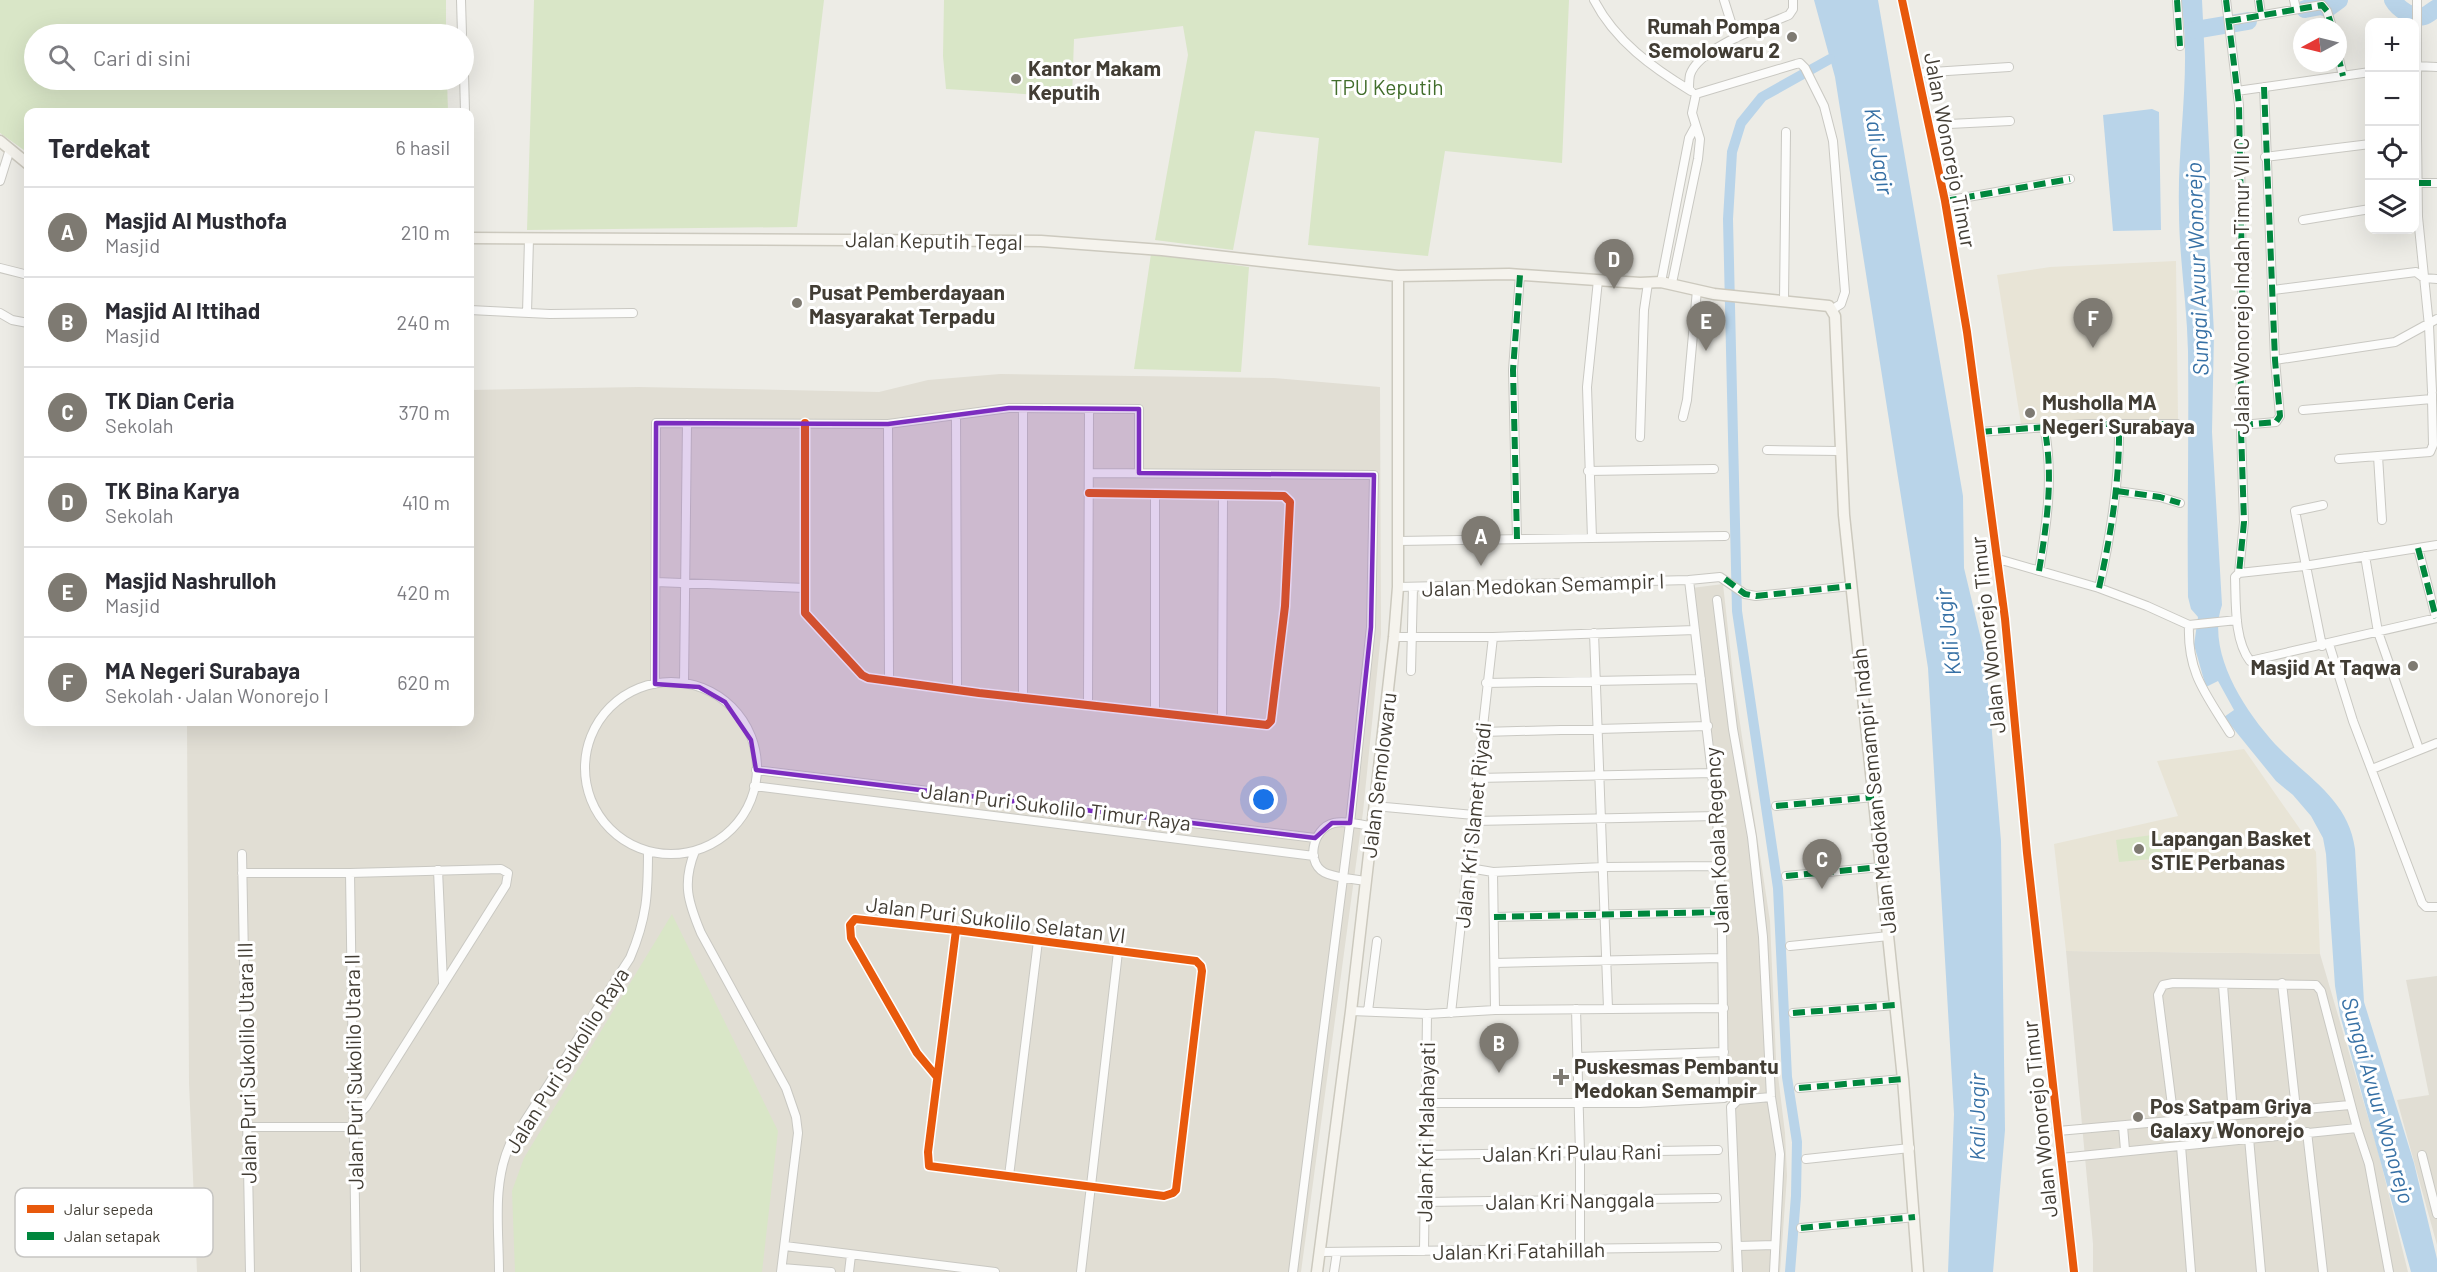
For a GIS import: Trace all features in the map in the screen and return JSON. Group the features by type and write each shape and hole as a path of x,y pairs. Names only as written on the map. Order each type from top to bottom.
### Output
{"main road":[{"path":"0,141 24,161"},
{"name":"Jalan Keputih Tegal","path":"474,238 1045,241 1162,250 1398,276 1520,275 1666,283"},
{"name":"Jalan Semolowaru","path":"1317,1272 1351,1011 1363,880 1394,637 1398,587 1398,276"},
{"path":"1666,283 1714,294 1815,303 1833,309"},
{"name":"Jalan Medokan Semampir Indah","path":"1833,309 1839,451 1851,586 1904,1079 1918,1272"}],"street":[{"path":"461,0 462,24"},
{"path":"1594,0 1601,13 1623,39 1663,75 1692,92 1800,63 1805,68 1824,106 1834,155 1845,292 1841,304 1833,309"},
{"path":"1724,0 1736,38"},
{"path":"1666,283 1689,138 1695,127 1690,74 1701,59 1736,38 1789,15 1793,9 1793,0"},
{"name":"Jalan Wonorejo Timur","path":"1902,0 1945,201 1967,332 1998,559 2074,1272"},
{"path":"2177,0 2180,46"},
{"name":"Jalan Wonorejo Indah Timur VII C","path":"2226,0 2239,116 2243,322 2241,425 2244,522 2238,573 2237,620 2243,648 2250,661 2326,645"},
{"path":"2259,0 2261,14"},
{"path":"2229,24 2295,5 2324,7 2328,18"},
{"path":"2419,66 2437,67"},
{"path":"1917,73 2009,67"},
{"path":"2342,72 2343,76"},
{"path":"2416,72 2416,126"},
{"path":"2237,91 2365,73"},
{"path":"2241,425 2276,422 2280,419 2265,157 2267,141 2264,87"},
{"path":"464,90 465,108"},
{"path":"1929,125 2010,121"},
{"path":"1784,300 1786,132"},
{"path":"2265,157 2365,145"},
{"path":"0,181 10,149"},
{"path":"1945,201 2070,178"},
{"path":"2419,183 2437,183"},
{"path":"2303,220 2365,210"},
{"path":"2339,459 2430,452 2433,445 2434,393 2419,232"},
{"path":"527,313 529,239"},
{"path":"0,268 24,274"},
{"path":"2273,290 2415,272 2424,278 2437,279"},
{"path":"1516,539 1513,370 1520,275"},
{"path":"1592,538 1587,387 1599,280"},
{"path":"1640,437 1644,310 1648,283"},
{"path":"1683,417 1687,400 1697,290"},
{"path":"474,310 527,313 633,313"},
{"path":"0,313 12,320 24,322"},
{"path":"2275,360 2395,342 2429,326 2437,319"},
{"path":"2303,411 2434,393"},
{"path":"1023,408 1023,697"},
{"path":"656,684 656,423 888,424 1023,408 1138,409 1139,473"},
{"path":"1089,409 1089,705"},
{"path":"956,415 957,690"},
{"path":"684,683 687,423"},
{"path":"805,423 805,613 862,675 957,690 1268,725 1272,721 1285,606 1290,502 1284,496 1089,493"},
{"path":"888,424 889,681"},
{"path":"2099,588 2117,490 2120,464 2119,424"},
{"path":"1980,432 2044,426 2177,424"},
{"path":"2039,571 2046,538 2049,488 2048,446 2044,426"},
{"path":"1767,450 1839,451"},
{"path":"2378,456 2382,520"},
{"path":"1588,471 1714,469"},
{"path":"1089,473 1374,475 1371,627 1351,823 1293,1272"},
{"path":"2117,490 2160,497 2180,503"},
{"path":"1155,494 1155,712"},
{"path":"1222,720 1223,495"},
{"path":"2323,505 2295,511 2304,566 2326,645 2422,903 2426,907 2437,907"},
{"path":"1398,541 1725,536"},
{"path":"2238,573 2304,566 2437,545"},
{"path":"2326,645 2437,618 2418,548"},
{"path":"2365,556 2378,632 2420,749"},
{"path":"1998,559 2099,588 2193,625 2237,620"},
{"name":"Jalan Medokan Semampir I","path":"1398,587 1689,580 1710,577 1725,579 1745,594 1756,596 1851,586"},
{"name":"Jalan Koala Regency","path":"1579,1103 1723,1100 1725,1096 1718,816 1689,580"},
{"path":"656,582 805,588"},
{"path":"1411,671 1413,587"},
{"path":"1717,600 1732,729 1752,837 1763,937 1771,1097 1780,1154 1774,1272"},
{"path":"2193,625 2191,660 2200,685 2230,733"},
{"path":"1394,637 1493,637 1695,630"},
{"path":"1594,633 1608,1008"},
{"name":"Jalan Kri Slamet Riyadi","path":"1451,1013 1469,868 1486,683 1493,637"},
{"path":"1486,683 1701,679"},
{"path":"684,683 713,694 736,713 751,740 756,770 750,800 734,826 722,837 695,851 671,854 648,851 622,839 601,819 586,783 585,764 588,745 595,727 606,712 629,694 656,684 684,683"},
{"path":"1482,732 1708,726"},
{"path":"2372,769 2437,743"},
{"name":"Jalan Puri Sukolilo Timur Raya","path":"756,770 1315,838"},
{"path":"1477,778 1713,773"},
{"name":"Jalan Puri Sukolilo Timur Raya","path":"754,786 1314,856"},
{"path":"1776,806 1874,797"},
{"path":"1374,806 1473,818 1601,820 1718,816"},
{"path":"1056,824 1060,807"},
{"path":"1363,880 1325,873 1317,864 1314,856 1315,838 1320,830 1332,823 1370,826"},
{"name":"Jalan Puri Sukolilo Raya","path":"500,1272 498,1183 502,1162 510,1144 630,958 642,929 648,898 648,851"},
{"path":"695,851 688,870 687,885 691,909 701,933 786,1088 796,1117 798,1133 782,1270 831,1272"},
{"name":"Jalan Puri Sukolilo Utara III","path":"242,854 250,1272"},
{"path":"1469,868 1492,872 1604,867 1720,866"},
{"path":"1786,876 1881,867"},
{"path":"242,873 505,869 508,873 506,885 366,1107 353,1123 247,1127"},
{"path":"438,870 443,984"},
{"path":"1492,872 1495,1010"},
{"name":"Jalan Puri Sukolilo Utara II","path":"350,873 356,1272"},
{"path":"1494,916 1721,912"},
{"name":"Jalan Puri Sukolilo Selatan VI","path":"937,1077 916,1053 851,938 852,921 859,919 956,930 1196,961 1202,966 1202,971 1176,1190 1164,1196 1091,1187"},
{"path":"956,930 928,1152 929,1166 1091,1187"},
{"path":"1790,946 1889,936"},
{"path":"1368,1011 1377,940"},
{"path":"1009,1176 1038,942"},
{"path":"1081,1272 1118,952"},
{"path":"1495,963 1722,957"},
{"path":"2174,1121 2158,995 2163,985 2173,983 2316,985 2322,995 2350,1105 2369,1164 2389,1272"},
{"path":"2283,983 2296,1109"},
{"path":"2223,985 2233,1114"},
{"path":"1793,1013 1896,1005"},
{"path":"1351,1011 1427,1014 1495,1010 1724,1008"},
{"path":"1576,1009 1581,1152 1580,1249"},
{"name":"Jalan Kri Malahayati","path":"1424,1251 1427,1014"},
{"path":"1578,1057 1724,1052"},
{"path":"1799,1088 1904,1079"},
{"path":"1738,1272 1731,1107 1738,1100 1771,1097"},
{"path":"1426,1102 1579,1103"},
{"path":"2058,1131 2350,1105"},
{"path":"2123,1126 2125,1150"},
{"path":"2061,1158 2357,1128"},
{"path":"2307,1132 2323,1272"},
{"path":"2248,1138 2261,1272"},
{"path":"2181,1146 2191,1272"},
{"path":"1806,1159 1910,1148"},
{"name":"Jalan Kri Pulau Rani","path":"1425,1155 1718,1150"},
{"path":"2422,1155 2437,1214"},
{"name":"Jalan Kri Nanggala","path":"1424,1202 1717,1198"},
{"path":"1801,1228 1915,1217"},
{"path":"1738,1246 1775,1245"},
{"path":"785,1246 851,1256 995,1272"},
{"name":"Jalan Kri Fatahillah","path":"1320,1252 1717,1247"},
{"path":"1334,1272 1337,1252"},
{"path":"849,1272 851,1256"}],"highlighted area":[{"path":"1009,408 1139,409 1139,473 1374,475 1371,627 1350,823 1332,823 1315,838 756,770 751,740 725,702 699,687 655,684 656,423 888,424"}],"shaded area":[{"path":"2176,261 2178,420 2021,424 1997,275 2050,267"},
{"path":"1000,374 1274,378 1380,387 1381,634 1363,812 1301,1272 197,1272 196,1257 213,1257 213,1188 193,1188 189,1083 187,726 474,726 474,390 639,387 879,392 928,380"},
{"path":"1723,584 1734,684 1770,921 1776,1059 1785,1133 1787,1176 1780,1272 1731,1272 1726,908 1692,588"},
{"path":"2244,749 2316,852 2320,954 2066,951 2054,844 2178,816 2157,761"},
{"path":"2066,951 2320,954 2378,1151 2408,1272 2093,1272 2093,1244"},
{"path":"2437,976 2437,1245 2397,1100 2429,1095 2406,980"}],"green space":[{"path":"0,0 446,0 446,24 24,24 24,90 447,90 448,108 24,108 24,150 0,133"},
{"path":"534,0 824,0 797,227 527,230"},
{"name":"TPU Keputih","path":"944,0 1569,0 1562,163 1445,151 1428,256 1308,245 1319,138 1255,131 1233,250 1155,240 1188,55 1183,26 1074,39 1072,97 946,89 943,56"},
{"path":"1151,254 1249,267 1241,372 1134,369"},
{"name":"Lapangan Basket STIE Perbanas","path":"2159,834 2162,858 2119,862 2116,840"},
{"path":"672,914 778,1131 762,1272 515,1272 512,1191 524,1158"}],"water":[{"name":"Kali Jagir","path":"1814,0 1878,0 1963,496 1964,568 1986,660 2001,841 2005,1130 1993,1272 1948,1272 1954,1114 1928,668 1835,77"},
{"name":"Sungai Avuur Wonorejo","path":"2181,0 2202,0 2210,166 2209,240 2214,333 2212,432 2222,605 2218,624 2219,643 2224,663 2243,702 2280,749 2337,805 2351,832 2355,849 2364,1002 2414,1163 2437,1259 2437,1272 2411,1272 2340,1015 2335,986 2323,838 2311,816 2293,795 2276,781 2224,717 2234,710 2218,681 2206,687 2194,645 2198,617 2191,609 2188,597 2188,351 2179,228 2185,78"},
{"path":"2152,109 2159,112 2161,230 2113,231 2103,115"}],"waterway":[{"path":"2305,9 2321,6 2328,8 2339,0"},
{"path":"2393,0 2402,10 2420,17 2437,8"},
{"path":"2195,30 2248,21"},
{"path":"1790,1272 1796,1196 1797,1142 1787,1077 1778,888 1737,611 1728,219 1732,152 1741,123 1762,97 1830,59"}],"marked path":[{"path":"2177,0 2180,46"},
{"path":"2226,0 2239,105 2243,333 2240,399 2244,522 2239,573"},
{"path":"2259,0 2261,14"},
{"path":"2229,21 2322,5 2329,18"},
{"path":"2342,72 2343,76"},
{"path":"2241,425 2276,422 2280,416 2275,360 2264,87"},
{"path":"1945,201 2070,179"},
{"path":"2419,183 2437,183"},
{"path":"1517,539 1513,370 1520,275"},
{"path":"1980,432 2085,424 2177,424"},
{"path":"2099,588 2114,507 2119,424"},
{"path":"2039,571 2047,517 2049,480 2044,426"},
{"path":"2117,491 2160,497 2180,503"},
{"path":"2418,548 2436,618"},
{"path":"1725,579 1745,594 1756,596 1851,586"},
{"path":"1776,806 1874,797"},
{"path":"1786,876 1881,867"},
{"path":"1494,917 1721,912"},
{"path":"1793,1013 1896,1005"},
{"path":"1799,1088 1903,1079"},
{"path":"1801,1228 1915,1217"}],"cycle path":[{"path":"1902,0 1945,201 1967,332 2005,619 2027,853 2074,1272"},
{"path":"805,423 805,613 862,675 868,678 979,693 1267,725 1271,721 1285,606 1290,502 1284,496 1089,493"},
{"path":"937,1077 917,1053 851,938 850,925 855,919 956,930 1196,961 1202,971 1176,1190 1164,1196 929,1166 928,1152 956,930"}],"place":[{"name":"Rumah Pompa Semolowaru 2","path":"1792,37"},
{"name":"Kantor Makam Keputih","path":"1016,79"},
{"name":"TK Bina Karya","path":"1614,289"},
{"name":"Pusat Pemberdayaan Masyarakat Terpadu","path":"797,303"},
{"name":"MA Negeri Surabaya","path":"2093,348"},
{"name":"Masjid Nashrulloh","path":"1706,351"},
{"name":"Musholla MA Negeri Surabaya","path":"2030,413"},
{"name":"Masjid Al Musthofa","path":"1481,566"},
{"name":"Masjid At Taqwa","path":"2413,666"},
{"name":"Lapangan Basket STIE Perbanas","path":"2139,849"},
{"name":"TK Dian Ceria","path":"1822,889"},
{"name":"Masjid Al Ittihad","path":"1499,1073"},
{"name":"Puskesmas Pembantu Medokan Semampir","path":"1561,1077"},
{"name":"Pos Satpam Griya Galaxy Wonorejo","path":"2138,1117"}]}
